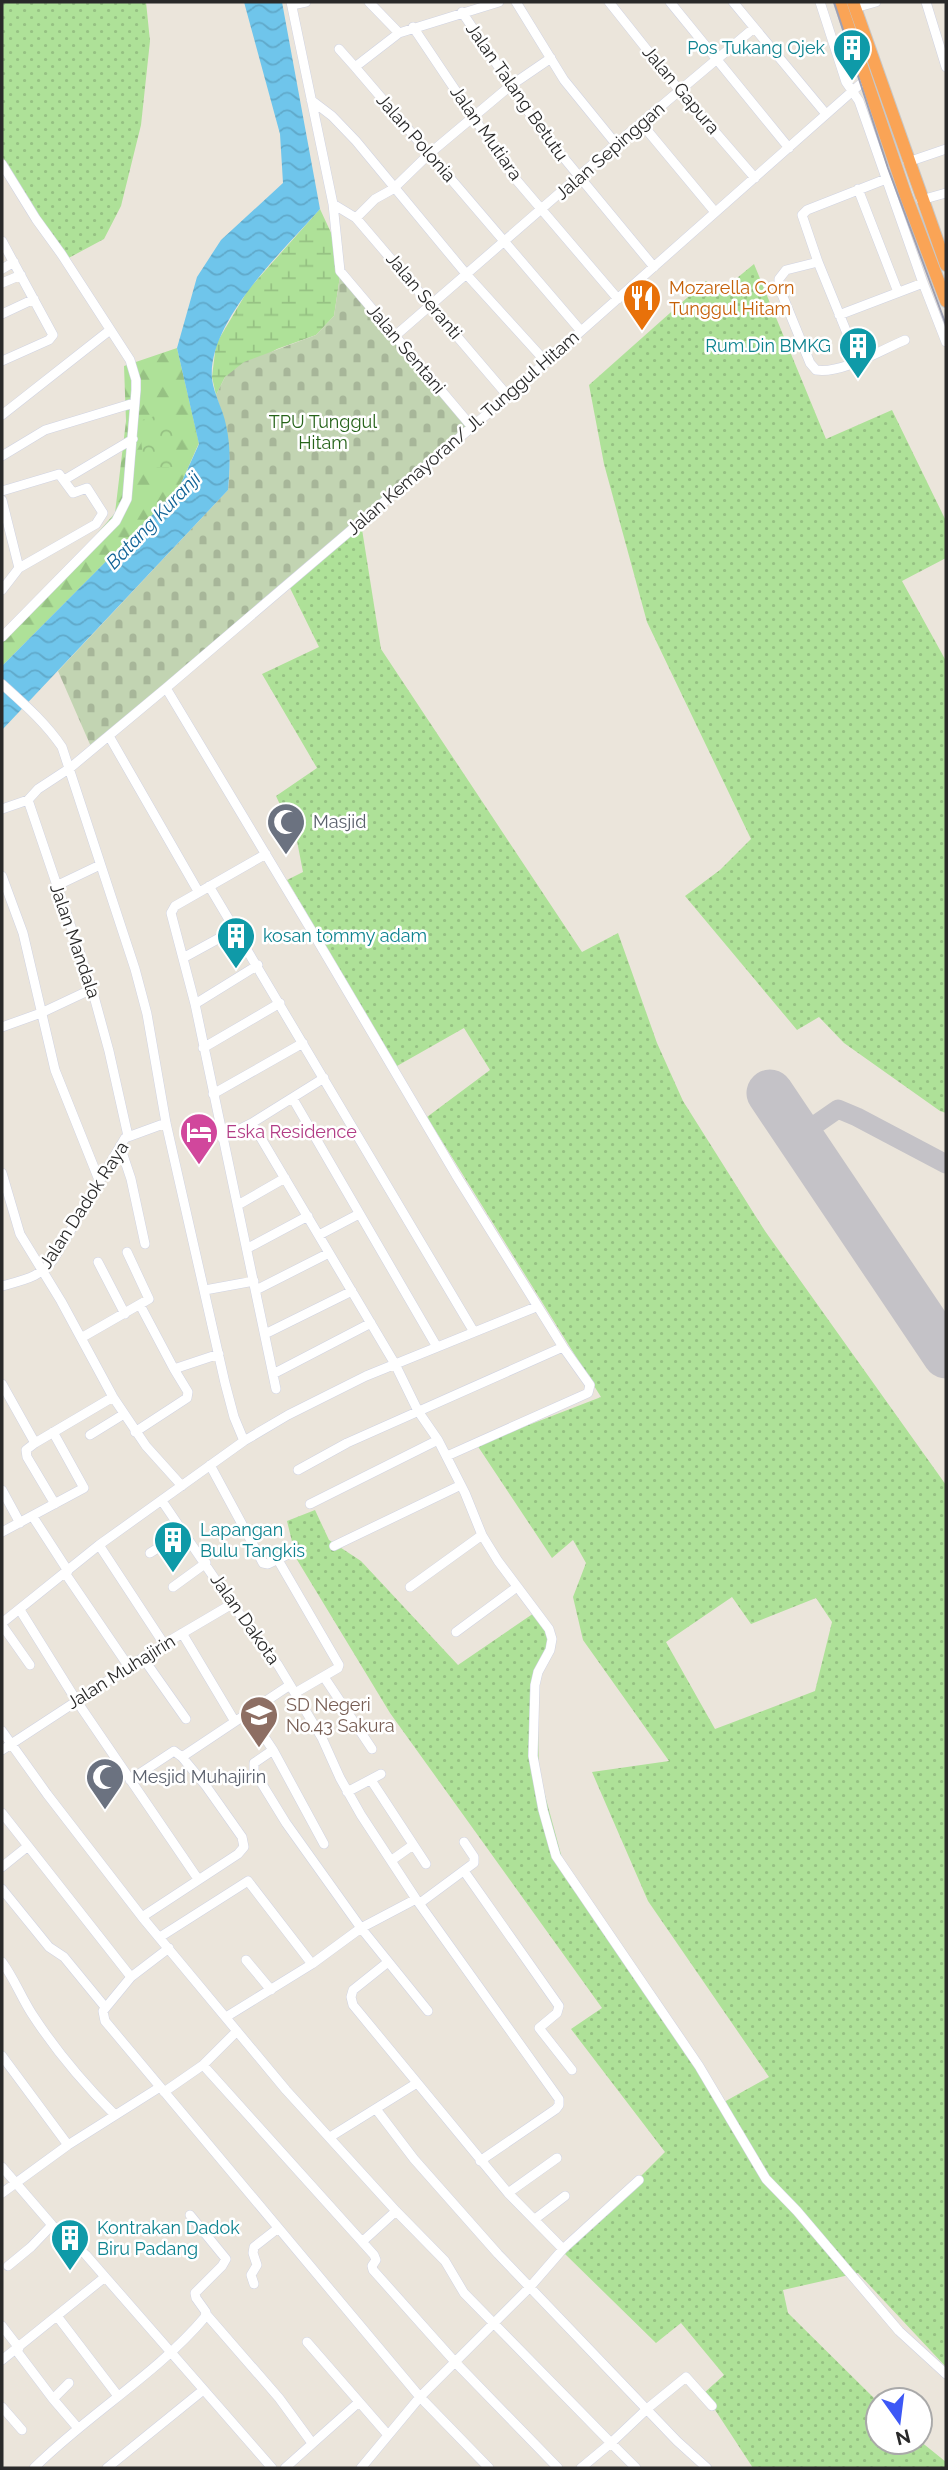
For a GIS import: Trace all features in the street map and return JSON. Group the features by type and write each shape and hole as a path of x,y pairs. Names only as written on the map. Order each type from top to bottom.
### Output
{"highway":[{"path":"840,2 946,302"},
{"path":"854,5 946,265"}],"street":[{"path":"306,2 292,4 332,204"},
{"path":"369,2 399,33"},
{"path":"355,67 399,33 499,2"},
{"path":"516,2 577,97 616,144"},
{"name":"Jalan Gapura","path":"609,2 755,178"},
{"path":"670,2 789,148"},
{"path":"733,2 826,114"},
{"path":"854,5 876,2"},
{"path":"926,2 946,67"},
{"path":"821,4 846,82 859,102 946,342"},
{"name":"Jalan Talang Betutu","path":"462,12 540,130 654,267"},
{"name":"Jalan Mutiara","path":"414,27 513,176 618,299"},
{"name":"Jalan Sepinggan","path":"395,336 616,144 754,29"},
{"name":"Jalan Polonia","path":"339,49 581,331"},
{"path":"356,218 510,86 551,58"},
{"name":"Jalan Kemayoran/ Jl. Tunggul Hitam","path":"70,768 508,396 866,80"},
{"path":"311,100 338,121 467,275 546,362"},
{"path":"641,123 715,212"},
{"path":"908,162 946,149"},
{"path":"2,164 133,365 136,390 127,499 117,521 2,637"},
{"path":"858,360 802,219 803,213 886,179"},
{"path":"858,189 898,292"},
{"path":"922,200 946,192"},
{"name":"Jalan Seranti","path":"332,204 356,218 508,396"},
{"name":"Jalan Sentani","path":"332,204 340,271 471,427"},
{"path":"2,361 52,338 52,331 3,244"},
{"path":"2,269 14,262"},
{"path":"818,262 786,270 779,279 779,287 810,363 816,370 824,371 858,360 905,340"},
{"path":"2,284 21,275"},
{"path":"839,314 923,283"},
{"path":"2,314 34,299"},
{"path":"2,415 110,330"},
{"path":"2,456 45,430 134,403"},
{"path":"64,480 133,439"},
{"path":"2,491 58,474 73,493 87,488 103,510 102,517 96,524 19,568 2,590"},
{"path":"2,500 19,568"},
{"path":"2,550 13,545"},
{"path":"2,684 35,714 62,747 135,969 160,1082 166,1123 219,1354 234,1417 244,1441"},
{"path":"166,688 536,1307 590,1384 588,1393 447,1456"},
{"path":"109,736 198,891"},
{"path":"2,809 28,800 38,789 70,768"},
{"name":"Jalan Mandala","path":"28,800 92,989 128,1136"},
{"path":"266,854 198,891 175,906 171,914 194,1004 248,1248 276,1390"},
{"path":"57,886 100,865"},
{"path":"2,876 19,919 55,1070 99,1180"},
{"path":"209,886 474,1332"},
{"path":"183,958 236,929"},
{"path":"194,1004 258,965"},
{"path":"2,1027 41,1013 92,989"},
{"path":"203,1048 280,1003"},
{"path":"213,1094 303,1044"},
{"path":"222,1139 253,1123 324,1078"},
{"path":"293,1098 437,1347"},
{"name":"Jalan Dadok Raya","path":"2,1286 44,1271 128,1136 166,1123"},
{"path":"253,1123 447,1456 482,1535 517,1587 546,1623 552,1639 550,1650 536,1679 533,1748 536,1779 556,1856 694,2057 766,2179 797,2211 899,2331 946,2374"},
{"path":"120,1146 131,1179 145,1244"},
{"path":"2,1173 20,1234 44,1271 113,1397 155,1458 182,1486"},
{"path":"237,1205 285,1178"},
{"path":"319,1235 359,1214"},
{"path":"248,1248 308,1216"},
{"path":"81,1338 148,1300 149,1296 127,1252"},
{"path":"205,1290 255,1286 329,1253"},
{"path":"98,1262 125,1314"},
{"path":"265,1334 352,1291"},
{"path":"135,1432 187,1398 188,1392 140,1305"},
{"path":"30,1665 2,1623 99,1545 210,1465 244,1441 333,1391 536,1307"},
{"path":"273,1374 371,1323"},
{"path":"298,1470 346,1443 563,1347"},
{"path":"174,1369 219,1354"},
{"path":"2,1384 35,1443"},
{"path":"55,1504 26,1454 28,1448 113,1397"},
{"path":"90,1435 124,1414"},
{"path":"2,1532 82,1491 84,1486 53,1432"},
{"path":"310,1504 438,1440"},
{"path":"210,1465 263,1563 267,1565 297,1550"},
{"path":"334,1546 461,1485"},
{"path":"2,1490 20,1523"},
{"name":"Jalan Dakota","path":"162,1501 293,1689 322,1738 361,1815 559,2101 556,2109 480,2161"},
{"path":"33,1517 129,1667"},
{"path":"150,1553 185,1531"},
{"path":"410,1587 482,1535"},
{"path":"99,1545 164,1644"},
{"path":"182,1757 247,1712 324,1677 339,1665 278,1560"},
{"path":"173,1587 206,1563"},
{"path":"456,1632 517,1587"},
{"name":"Jalan Muhajirin","path":"2,1750 164,1644 232,1604"},
{"path":"20,1610 76,1700 198,1879"},
{"path":"182,1633 234,1720"},
{"path":"143,1658 186,1720"},
{"path":"324,1677 372,1749"},
{"path":"247,1712 273,1751 324,1844"},
{"path":"2,1731 142,1917 286,2090 444,2261 464,2293 636,2468"},
{"path":"130,1780 174,1751 206,1786 242,1837 244,1844 239,1854 142,1917"},
{"path":"273,1751 254,1763 254,1771 286,1823 361,1928 428,2011"},
{"path":"347,1792 381,1774"},
{"path":"371,1780 426,1864"},
{"path":"2,1813 131,1977"},
{"path":"226,2017 312,1964 361,1928 418,1901 464,1871 475,1860 464,1842"},
{"path":"392,1860 413,1845"},
{"path":"2,1867 28,1846"},
{"path":"464,1871 559,2006 557,2013 540,2028 572,2070"},
{"path":"160,1937 248,1881 312,1964"},
{"path":"2,1889 49,1947 64,1957 105,2007"},
{"path":"169,1948 131,1977 105,2007 103,2015 107,2024 420,2397 489,2468"},
{"path":"246,1960 271,1990"},
{"path":"2,1962 22,2000 54,2046 115,2115"},
{"path":"388,1962 353,1990 351,2000 480,2161 563,2249"},
{"path":"2,2193 68,2144 202,2064 237,2031"},
{"path":"2,2056 68,2144"},
{"path":"202,2064 363,2241 375,2256 373,2270 456,2363 558,2468"},
{"path":"330,2137 417,2083"},
{"path":"376,2109 419,2165 530,2287 689,2453 707,2468"},
{"path":"508,2193 558,2158"},
{"path":"2,2167 52,2225 73,2242 105,2277 272,2468"},
{"path":"361,2468 420,2397 530,2287 563,2249 639,2180"},
{"path":"535,2220 565,2196"},
{"path":"363,2241 396,2211"},
{"path":"190,2215 226,2259 195,2293 195,2298 279,2398 312,2443"},
{"path":"8,2266 52,2225"},
{"path":"254,2284 251,2275 257,2265 254,2247 277,2228"},
{"path":"2,2360 105,2277"},
{"path":"34,2468 78,2427 170,2351 206,2314"},
{"path":"57,2316 118,2396"},
{"path":"2,2326 53,2399 78,2427"},
{"path":"307,2342 388,2435"},
{"path":"581,2468 688,2376 712,2406"},
{"path":"53,2399 69,2383"},
{"path":"107,2468 202,2391"},
{"path":"285,2468 359,2402"},
{"path":"2,2407 22,2430"}],"green space":[{"path":"2,2 146,2 150,41 141,125 121,206 104,239 63,261 2,156"},
{"path":"320,209 333,237 340,276 334,316 316,335 277,349 225,377 216,395 212,377 216,344 248,290"},
{"path":"754,264 826,439 892,410 946,521 946,558 902,581 946,661 946,1113 844,1043 819,1017 797,1030 685,896 720,870 751,839 647,622 604,464 589,385 706,281 720,292"},
{"name":"TPU Tunggul Hitam","path":"340,276 471,427 169,691 92,749 58,671 228,490 228,442 216,395 225,377 244,362 316,335 334,316"},
{"path":"177,348 199,443 179,488 2,666 2,633 47,591 115,513 126,421 124,366"},
{"path":"171,411 178,467 144,467 139,421"},
{"path":"361,523 381,649 582,952 618,933 657,1043 683,1101 765,1231 946,1485 946,2367 858,2273 783,2290 788,2313 864,2388 864,2456 934,2456 934,2452 946,2462 946,2468 753,2468 704,2393 724,2375 681,2323 656,2343 564,2253 665,2152 571,2029 602,2008 390,1713 296,1558 287,1521 315,1510 329,1540 361,1561 458,1665 537,1611 555,1636 537,1681 539,1773 562,1858 724,2102 769,2077 648,1901 592,1772 669,1761 583,1640 573,1597 586,1563 573,1540 552,1558 477,1445 601,1397 427,1117 490,1070 464,1028 397,1066 287,880 303,872 297,841 276,796 317,768 262,674 319,647 289,586","holes":["732,1597 751,1624 816,1598 832,1622 815,1691 715,1729 666,1642"]}],"water":[{"name":"Batang Kuranji","path":"244,2 282,2 320,209 269,266 234,311 214,357 212,379 229,441 228,490 2,730 2,666 179,488 199,444 177,348 197,277 221,240 283,183 280,134"}],"taxiway":[{"path":"799,1136 838,1109 946,1164"}],"runway":[{"path":"770,1093 946,1355"}],"railway":[{"path":"834,2 888,168 946,325"}],"place":[{"name":"Pos Tukang Ojek","path":"852,82"},
{"name":"Mozarella Corn Tunggul Hitam","path":"642,332"},
{"name":"Rum.Din BMKG","path":"858,380"},
{"name":"Masjid","path":"286,856"},
{"name":"kosan tommy adam","path":"236,970"},
{"name":"Eska Residence","path":"199,1166"},
{"name":"Lapangan Bulu Tangkis","path":"173,1574"},
{"name":"SD Negeri No.43 Sakura","path":"259,1749"},
{"name":"Mesjid Muhajirin","path":"105,1811"},
{"name":"Kontrakan Dadok Biru Padang","path":"70,2272"}]}
